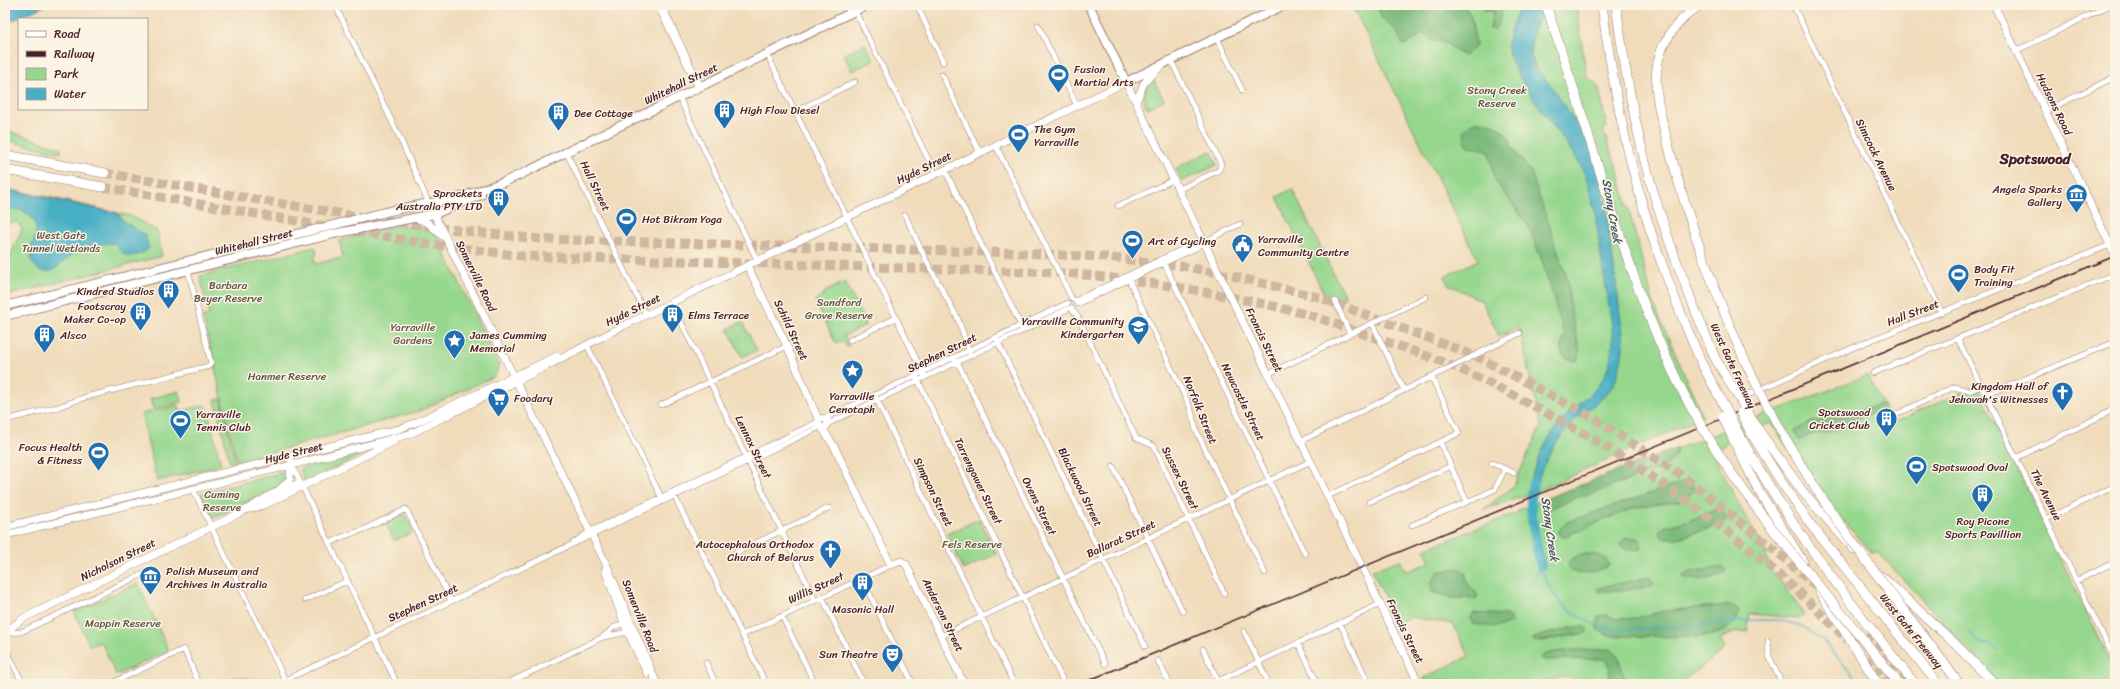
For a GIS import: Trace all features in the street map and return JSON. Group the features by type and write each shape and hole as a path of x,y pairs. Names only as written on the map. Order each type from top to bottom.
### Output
{"highway":[{"path":"1602,5 1618,107 1644,210 1666,277 1702,364 1759,491 1878,684"},
{"name":"West Gate Freeway","path":"1616,5 1632,104 1657,206 1679,272 1715,358 1780,480 1811,525 1938,684"},
{"path":"1700,5 1681,20 1664,45 1658,64 1657,90 1671,153 1698,244 1718,300 1745,361 1774,420 1812,483 1846,533 1959,684"},
{"path":"1547,6 1646,309 1687,400 1739,485 1899,684"},
{"path":"5,155 105,173"},
{"path":"5,170 103,187"},
{"path":"1754,430 1793,480 1832,526 1870,565 1950,639 1992,682"},
{"path":"1736,437 1816,558 1915,684"}],"main road":[{"name":"Whitehall Street","path":"5,306 78,292 333,234 434,214 471,200 504,182 867,5"},
{"name":"Francis Street","path":"1089,5 1126,82"},
{"name":"Hyde Street","path":"1126,82 1284,5"},
{"name":"Whitehall Street","path":"187,266 398,209 458,198 504,182"},
{"name":"Somerville Road","path":"429,204 434,214"},
{"name":"Whitehall Street","path":"5,316 78,292"}],"street":[{"name":"Somerville Road","path":"335,5 429,204"},
{"path":"657,5 699,87"},
{"path":"662,5 699,87"},
{"path":"846,5 853,12 936,174"},
{"path":"917,5 944,62"},
{"name":"Simcock Avenue","path":"1793,5 1942,313"},
{"name":"Hudsons Road","path":"1994,5 2112,244 2115,255"},
{"path":"2016,51 2110,5"},
{"path":"1038,25 1077,106"},
{"path":"1216,38 1242,90"},
{"path":"767,54 924,375"},
{"path":"1136,102 1144,83 1167,62 1221,167 1217,171 1178,190"},
{"path":"942,75 980,153"},
{"path":"2045,111 2115,77"},
{"path":"796,112 855,82"},
{"name":"Francis Street","path":"1126,82 1419,684"},
{"name":"Hyde Street","path":"5,527 290,457 408,426 586,345 1126,82"},
{"path":"679,97 758,262"},
{"path":"996,146 1072,304"},
{"name":"Hall Street","path":"566,152 646,315"},
{"path":"946,170 1022,328"},
{"path":"1118,206 1173,180"},
{"name":"Somerville Road","path":"434,214 612,577 657,684"},
{"path":"905,215 927,262 958,319 971,353"},
{"path":"416,218 433,226 450,245"},
{"name":"Stephen Street","path":"226,684 235,681 286,682 374,637 956,359 1163,261 1196,248 1204,242 1240,224"},
{"name":"Hall Street","path":"1743,397 1860,345 2112,244"},
{"name":"Newcastle Street","path":"1163,261 1305,554"},
{"path":"5,420 58,407 86,397 209,366 211,363 187,266"},
{"name":"Schild Street","path":"748,267 891,565"},
{"path":"1873,373 2115,274"},
{"name":"Norfolk Street","path":"1128,278 1190,407 1196,430 1265,573"},
{"path":"1268,374 1426,297"},
{"path":"1335,302 1350,334"},
{"name":"Lennox Street","path":"672,303 783,530 815,600"},
{"name":"Sussex Street","path":"1072,304 1136,438 1154,446 1224,593"},
{"path":"850,340 896,318"},
{"path":"1372,323 1404,390"},
{"path":"1301,441 1520,333"},
{"name":"The Avenue","path":"1958,339 2115,660"},
{"name":"Blackwood Street","path":"997,340 1104,558 1145,646"},
{"path":"1986,395 2115,342"},
{"path":"586,345 662,500"},
{"path":"661,405 787,346"},
{"name":"Ovens Street","path":"956,359 1105,664"},
{"path":"1328,496 1459,433 1431,376"},
{"name":"Tarrengower Street","path":"917,378 1064,681"},
{"name":"Hyde Street","path":"5,535 292,465 410,434 514,379"},
{"path":"1896,415 1954,388 1969,391 1981,386"},
{"name":"Simpson Street","path":"876,398 1014,684"},
{"path":"2016,458 2115,409"},
{"name":"Nicholson Street","path":"244,511 260,507 300,485 410,434"},
{"path":"1440,442 1467,502"},
{"path":"290,457 300,485 397,684"},
{"name":"Ballarat Street","path":"941,636 1310,461"},
{"path":"1492,463 1514,473"},
{"name":"Nicholson Street","path":"5,633 22,619 244,511 268,497 287,484 290,478 292,465"},
{"path":"1113,466 1183,612"},
{"path":"1370,502 1451,466"},
{"path":"1412,525 1495,489 1505,469"},
{"path":"188,482 193,489 286,682"},
{"path":"268,497 300,485"},
{"path":"2046,519 2115,486"},
{"path":"674,494 766,684"},
{"path":"735,553 829,508"},
{"path":"329,544 342,537 365,529 406,509 451,601"},
{"name":"Somerville Road","path":"601,556 624,623 652,684"},
{"name":"Willis Street","path":"742,635 898,562"},
{"name":"Anderson Street","path":"898,562 903,562 906,564 964,684"},
{"path":"2076,581 2115,562"},
{"path":"5,633 21,632 145,573"},
{"path":"862,578 913,684"},
{"path":"305,600 347,581"},
{"path":"822,597 864,684"},
{"path":"1212,684 1219,683 1258,662 1380,604"},
{"path":"782,616 815,684"},
{"path":"506,684 603,637 624,623 632,626 628,632 603,637"},
{"path":"1340,623 1369,684"},
{"path":"616,627 619,635"},
{"path":"1244,631 1269,684"},
{"path":"1768,641 1769,656 1782,684"},
{"path":"1298,643 1318,684"},
{"path":"5,647 23,684"},
{"path":"1203,649 1219,683"},
{"path":"110,684 184,650 199,684"},
{"path":"1158,661 1170,684"},
{"path":"706,663 716,684"}],"green space":[{"name":"Stony Creek Reserve","path":"1352,5 1576,5 1587,77 1598,85 1607,127 1603,130 1619,173 1654,305 1703,417 1538,491 1483,510 1513,487 1541,426 1519,327 1499,336 1482,301 1448,284 1444,277 1478,260"},
{"path":"1377,5 1464,5 1471,16 1476,46 1465,56 1460,54 1448,44 1444,42 1431,41 1428,36 1422,34 1403,45 1396,30 1381,17"},
{"path":"1482,5 1503,5 1499,22 1494,30 1490,29 1493,11 1484,11"},
{"path":"865,44 874,60 852,71 844,55"},
{"path":"1153,79 1164,100 1147,108 1144,99 1144,92"},
{"path":"1481,121 1493,124 1504,132 1510,139 1511,146 1531,172 1568,281 1570,305 1580,352 1577,361 1566,358 1561,354 1564,334 1542,260 1527,224 1496,182 1488,150 1469,147 1465,143 1464,130 1470,124"},
{"path":"5,130 61,148 61,153 5,140"},
{"path":"1211,151 1217,165 1182,181 1176,168"},
{"name":"West Gate Tunnel Wetlands","path":"5,189 44,196 131,216 157,231 162,256 5,296 5,257 9,259 22,229 17,222 5,225"},
{"path":"1292,189 1345,297 1329,304 1277,197"},
{"path":"393,226 413,226 431,229 438,238 499,365 495,376 419,411 237,462 203,317 209,315 200,276 315,247 317,255 314,256 316,264 343,257 339,241"},
{"name":"Sandford Grove Reserve","path":"845,282 866,325 844,336 849,346 847,347 842,342 835,342 815,300 824,296 823,293"},
{"path":"741,322 743,323 757,350 742,357 728,329"},
{"path":"1868,375 1892,423 1977,386 2115,671 2115,683 1999,684 1878,552 1873,553 1837,515 1770,423 1727,441 1718,452 1717,461 1740,507 1766,552 1769,569 1784,585 1804,615 1800,618 1749,614 1748,631 1733,633 1720,639 1725,649 1679,684 1592,684 1561,676 1549,682 1546,680 1536,684 1427,684 1424,678 1469,656 1453,624 1411,617 1397,623 1372,570 1400,560 1406,572 1430,562 1425,549 1519,512 1518,510"},
{"path":"179,391 182,402 153,409 150,399"},
{"path":"221,399 235,462 230,463 215,400"},
{"name":"Yarraville Tennis Club","path":"178,405 180,411 206,405 221,465 157,481 141,414"},
{"path":"1879,405 1883,406 1882,411 1862,417 1845,427 1821,434 1815,433 1799,440 1795,431 1811,422 1845,416"},
{"path":"1677,448 1675,457 1666,466 1586,496 1571,499 1548,509 1543,506 1542,500"},
{"path":"373,449 305,482 300,469"},
{"name":"Cuming Reserve","path":"287,471 283,484 213,518 201,494"},
{"path":"1686,481 1692,485 1693,492 1680,501 1633,508 1563,537 1559,534 1559,530 1567,522"},
{"path":"1715,509 1720,509 1726,518 1721,524 1687,536 1675,538 1663,538 1659,533 1664,527 1700,517"},
{"path":"404,513 413,532 394,541 385,522"},
{"name":"Fels Reserve","path":"979,519 996,554 964,570 947,534"},
{"path":"1626,538 1636,538 1640,540 1642,548 1626,550 1620,543"},
{"path":"1588,554 1603,557 1609,563 1608,566 1591,572 1573,572 1568,562 1577,556"},
{"path":"1724,567 1727,570 1719,576 1706,579 1687,579 1683,577 1683,575 1688,572"},
{"path":"1458,568 1465,572 1468,584 1478,595 1476,599 1454,598 1432,592 1431,583 1438,572"},
{"path":"1650,577 1654,584 1651,587 1598,592 1598,588"},
{"name":"Mappin Reserve","path":"138,583 169,651 116,675 101,642 90,646 74,612"},
{"path":"1728,605 1737,608 1739,613 1736,620 1728,629 1712,635 1699,637 1613,636 1605,634 1597,629 1598,616 1607,615 1616,619 1636,618 1664,611"},
{"path":"1474,613 1506,615 1511,618 1512,621 1504,626 1473,624 1471,617"},
{"path":"1585,626 1587,629 1586,633 1535,642 1532,639 1549,633"},
{"path":"1610,649 1617,654 1627,684 1607,684 1610,676 1610,670 1608,661 1605,659 1545,660 1540,658 1545,655 1562,651"}],"water":[{"path":"5,5 46,5 5,24"},
{"name":"Stony Creek","path":"1521,5 1545,5 1533,31 1530,54 1537,70 1549,83 1594,150 1600,165 1624,342 1619,371 1612,387 1600,400 1577,418 1563,433 1544,464 1536,486 1535,495 1526,499 1535,468 1551,435 1563,419 1598,386 1603,378 1608,368 1613,339 1596,219 1585,175 1578,161 1527,90 1510,56 1508,42 1509,37"},
{"path":"12,191 113,212 119,215 124,222 145,235 149,248 145,252 128,256 122,253 115,243 95,245 80,250 67,258 52,271 42,271 34,266 30,252 36,231 35,223 25,212 15,209 5,209 5,195"}],"waterway":[{"name":"Stony Creek","path":"1533,483 1531,504 1541,566"},
{"name":"Stony Creek","path":"1541,566 1545,579 1559,601 1579,617 1591,623 1616,631 1754,620 1782,620 1804,627 1822,640 1861,684"},
{"path":"1516,586 1529,587 1540,568"},
{"path":"1970,632 1982,644 1991,645 1997,650"}],"tunnel":[{"path":"105,173 377,219 432,227 542,239 1021,253 1105,257 1182,266 1233,276 1318,297 1476,356 1592,417 1684,477 1776,551 1817,588"},
{"path":"103,187 422,243 523,256 1064,273 1156,284 1218,294 1279,307 1325,320 1464,371 1502,389 1581,432 1663,484 1702,512 1777,573 1847,640"},
{"path":"1864,635 1908,684"},
{"path":"1865,658 1887,684"}],"railway":[{"path":"1080,684 2115,256"}],"place":[{"name":"Fusion Martial Arts","path":"1059,94"},
{"name":"High Flow Diesel","path":"725,130"},
{"name":"Dee Cottage","path":"559,132"},
{"name":"The Gym Yarraville","path":"1019,154"},
{"name":"Angela Sparks Gallery","path":"2077,214"},
{"name":"Sprockets Australia PTY LTD","path":"498,218"},
{"name":"Hot Bikram Yoga","path":"627,238"},
{"name":"Art of Cycling","path":"1132,260"},
{"name":"Yarraville Community Centre","path":"1242,264"},
{"name":"Body Fit Training","path":"1958,294"},
{"name":"Kindred Studios","path":"169,310"},
{"name":"Footscray Maker Co-op","path":"141,332"},
{"name":"Elms Terrace","path":"673,334"},
{"name":"Yarraville Community Kindergarten","path":"1139,346"},
{"name":"Alsco","path":"45,354"},
{"name":"James Cumming Memorial","path":"455,360"},
{"name":"Yarraville Cenotaph","path":"852,390"},
{"name":"Kingdom Hall of Jehovah's Witnesses","path":"2063,412"},
{"name":"Foodary","path":"499,418"},
{"name":"Spotswood Cricket Club","path":"1886,438"},
{"name":"Yarraville Tennis Club","path":"181,440"},
{"name":"Focus Health & Fitness","path":"98,472"},
{"name":"Spotswood Oval","path":"1917,486"},
{"name":"Roy Picone Sports Pavillion","path":"1983,514"},
{"name":"Autocephalous Orthodox Church of Belarus","path":"830,570"},
{"name":"Polish Museum and Archives in Australia","path":"151,596"},
{"name":"Masonic Hall","path":"863,602"},
{"name":"Sun Theatre","path":"893,674"}],"district":[{"name":"Spotswood","path":"2035,159"}],"park label":[{"name":"Barbara Beyer Reserve","path":"228,291"},
{"name":"Yarraville Gardens","path":"413,333"},
{"name":"Hanmer Reserve","path":"287,376"}]}
